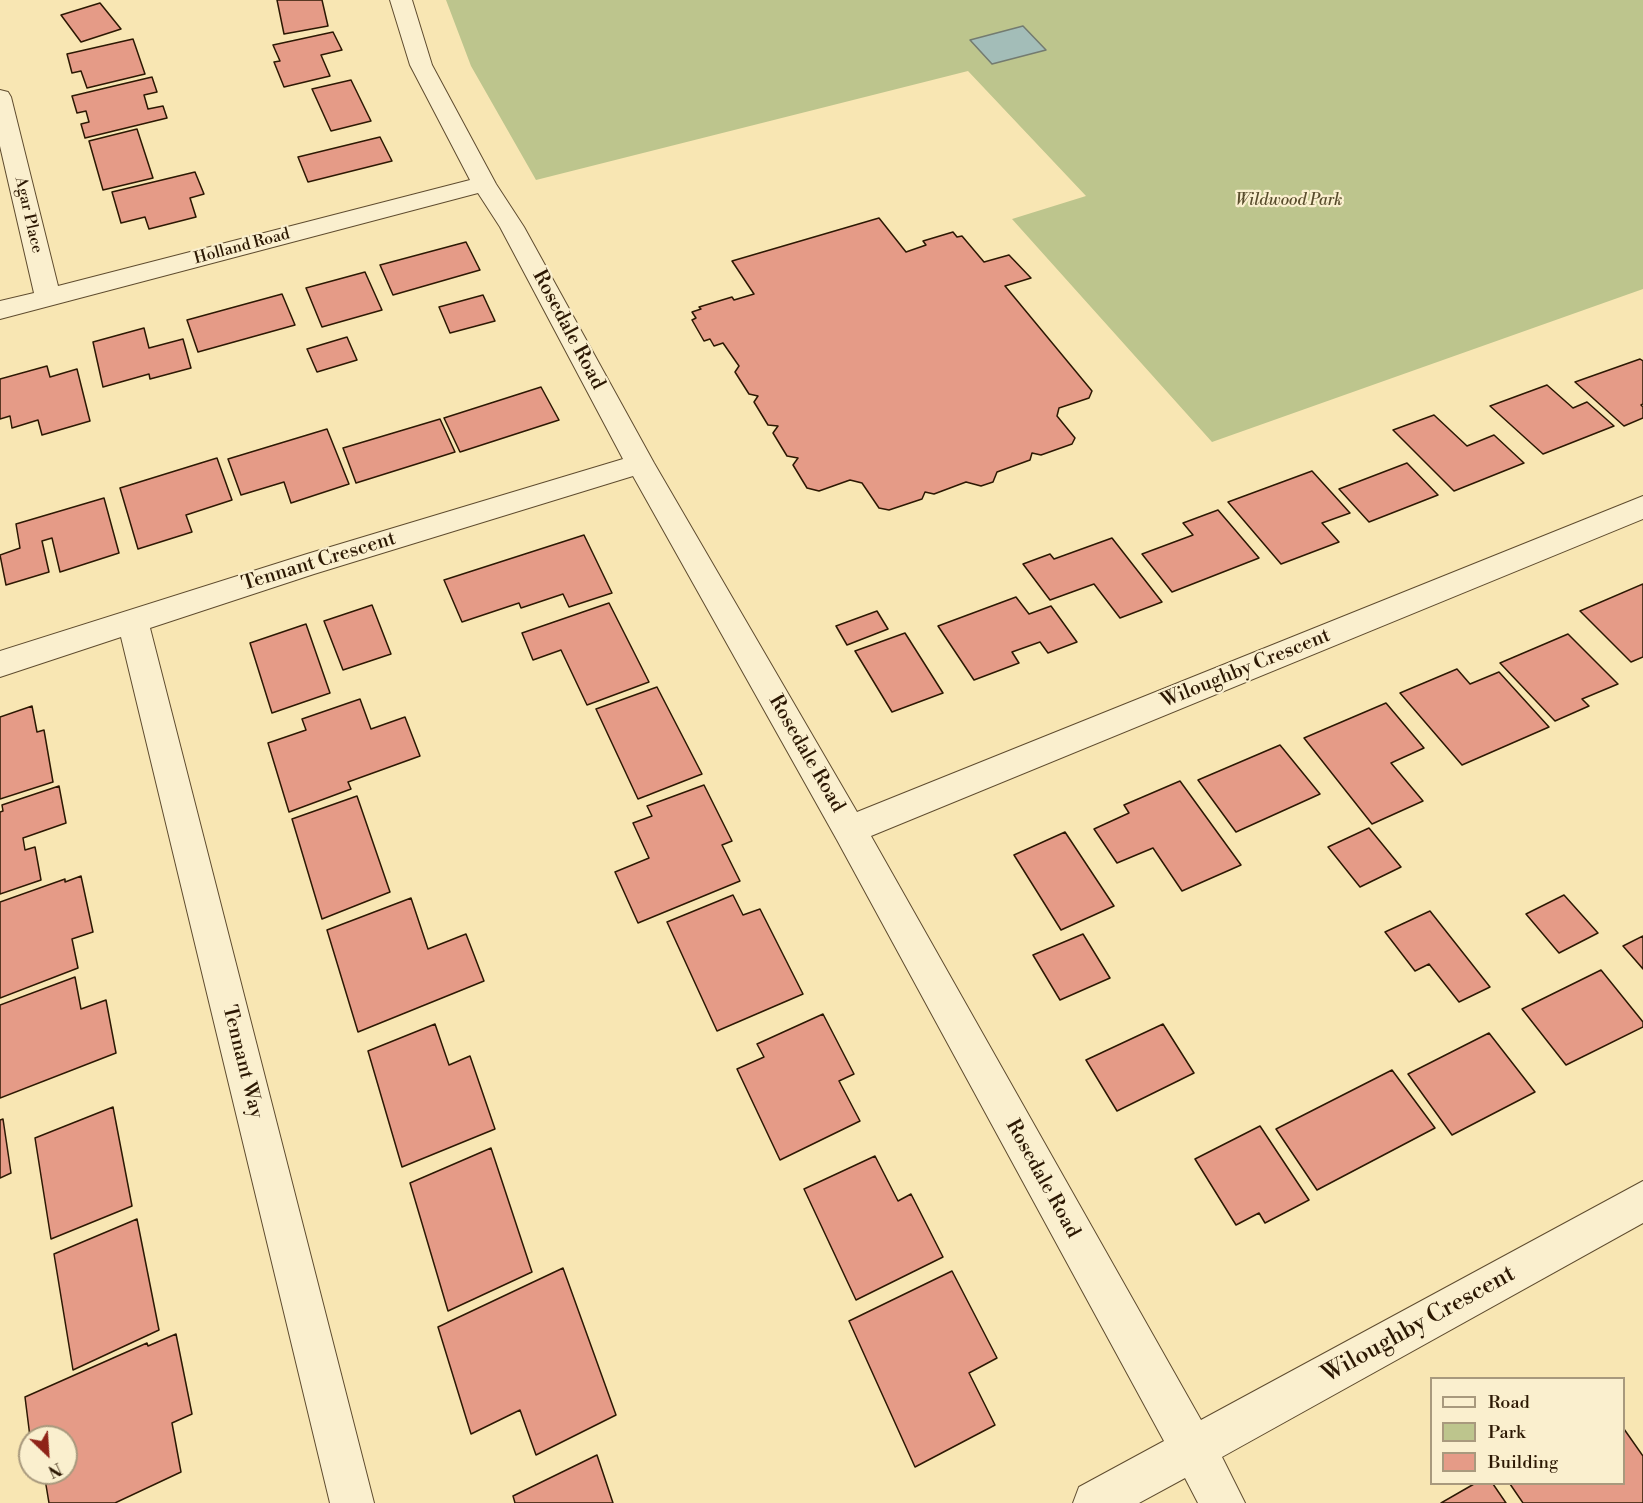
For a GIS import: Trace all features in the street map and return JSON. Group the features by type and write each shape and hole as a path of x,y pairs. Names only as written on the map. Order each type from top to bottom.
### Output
{"street":[{"name":"Rosedale Road","path":"401,0 421,65 484,184 512,227 640,464 849,830 1223,1503"},
{"name":"Agar Place","path":"0,97 48,297"},
{"name":"Holland Road","path":"0,310 484,184"},
{"name":"Tennant Crescent","path":"0,664 307,565 640,464"},
{"name":"Wiloughby Crescent","path":"849,830 1643,507"},
{"name":"Tennant Way","path":"133,621 352,1503"},
{"name":"Wiloughby Crescent","path":"1194,1450 1643,1201"},
{"path":"1095,1503 1194,1450"}],"green space":[{"name":"Wildwood Park","path":"446,0 1643,0 1643,289 1212,442 1012,219 1086,196 968,71 536,180 471,66"}],"water":[{"path":"1023,26 1046,50 992,64 970,40"}],"building":[{"path":"277,0 322,0 328,26 284,34"},
{"path":"100,3 121,29 81,42 61,15"},
{"path":"333,32 342,50 321,55 330,76 284,87 274,62 280,61 273,45"},
{"path":"133,39 145,74 87,88 81,71 72,73 67,54"},
{"path":"152,77 157,92 144,95 148,109 163,106 167,118 85,138 81,124 89,122 86,111 77,113 72,96"},
{"path":"351,80 371,121 331,131 312,89"},
{"path":"137,129 153,178 103,190 89,141"},
{"path":"380,137 392,161 308,182 298,157"},
{"path":"195,172 204,194 190,198 196,217 149,229 145,217 121,223 112,192"},
{"path":"879,218 906,252 926,245 923,241 953,232 957,237 962,236 984,262 1009,255 1031,278 1005,286 1092,391 1089,398 1059,408 1057,416 1075,438 1072,444 1041,455 1032,453 1030,460 997,472 993,482 981,486 966,482 934,494 925,492 922,499 889,510 879,508 862,483 850,480 819,491 807,488 793,465 798,458 787,456 773,433 778,426 768,425 754,402 758,396 749,394 735,372 739,366 723,343 714,346 710,339 704,341 692,320 696,318 692,312 701,309 699,307 732,297 734,300 754,294 732,261"},
{"path":"466,242 480,270 393,295 380,265"},
{"path":"365,272 382,310 322,327 306,288"},
{"path":"282,294 295,325 198,352 187,320"},
{"path":"483,295 495,321 450,333 439,307"},
{"path":"144,328 149,348 183,339 191,368 150,379 149,374 103,387 93,342"},
{"path":"347,337 357,360 317,372 307,349"},
{"path":"1640,359 1643,361 1643,404 1641,405 1643,418 1624,426 1575,382"},
{"path":"47,366 50,377 77,369 90,421 42,435 38,420 12,428 10,416 0,419 0,379"},
{"path":"1547,385 1573,408 1587,402 1614,426 1543,454 1490,406"},
{"path":"541,387 559,420 460,452 444,418"},
{"path":"1434,415 1467,446 1494,435 1524,463 1454,491 1393,430"},
{"path":"440,419 455,452 356,483 343,448"},
{"path":"327,429 349,484 291,503 284,482 241,495 228,459"},
{"path":"217,458 232,500 186,515 192,532 138,549 120,488"},
{"path":"1407,463 1438,495 1369,522 1339,489"},
{"path":"1312,471 1350,513 1322,523 1339,542 1281,564 1228,502"},
{"path":"104,498 119,553 60,572 52,538 42,541 49,572 6,585 0,555 20,548 16,524"},
{"path":"1218,510 1259,558 1172,592 1142,554 1193,535 1183,523"},
{"path":"584,535 612,593 569,607 563,594 521,608 519,603 462,622 444,580"},
{"path":"1112,538 1162,602 1120,618 1094,584 1050,600 1023,564 1050,554 1054,559"},
{"path":"1643,584 1643,657 1631,662 1580,611"},
{"path":"1016,597 1029,614 1051,606 1077,642 1048,653 1040,642 1012,652 1019,663 974,680 938,626"},
{"path":"609,603 649,682 587,705 561,650 533,660 522,633"},
{"path":"372,605 391,654 343,670 324,621"},
{"path":"877,611 888,629 847,645 836,626"},
{"path":"306,624 330,693 272,713 250,643"},
{"path":"905,633 943,693 892,712 855,651"},
{"path":"1568,634 1618,684 1582,699 1589,706 1555,721 1500,663"},
{"path":"1457,669 1470,684 1499,672 1549,727 1462,765 1400,693"},
{"path":"657,687 702,774 638,799 596,709"},
{"path":"360,699 371,729 405,717 420,756 348,782 351,789 289,812 268,743 306,730 302,719"},
{"path":"1386,703 1424,748 1391,763 1423,801 1372,824 1304,738"},
{"path":"32,706 37,732 44,730 53,782 0,799 0,717"},
{"path":"1280,745 1320,794 1236,832 1198,780"},
{"path":"1180,781 1241,865 1182,891 1153,848 1117,863 1094,829 1129,813 1124,805"},
{"path":"704,785 732,841 722,845 740,881 638,923 615,872 649,858 633,823 652,816 647,806"},
{"path":"59,786 66,823 23,838 25,850 35,847 41,880 0,894 0,812 3,811 2,805"},
{"path":"357,796 390,892 322,919 292,819"},
{"path":"1369,828 1401,867 1360,887 1328,847"},
{"path":"1065,832 1114,906 1061,930 1014,855"},
{"path":"81,876 93,932 72,939 78,968 0,998 0,902 65,879 65,882"},
{"path":"733,895 743,915 760,909 803,994 717,1031 667,922"},
{"path":"1564,895 1598,933 1559,953 1526,914"},
{"path":"411,898 428,949 466,934 484,981 358,1032 327,930"},
{"path":"1430,911 1490,987 1459,1002 1429,964 1415,971 1385,932"},
{"path":"1083,934 1110,978 1060,1000 1033,955"},
{"path":"1643,936 1643,969 1623,946"},
{"path":"1601,970 1643,1022 1643,1027 1566,1065 1522,1009"},
{"path":"75,977 81,1009 106,1000 116,1053 0,1098 0,1005"},
{"path":"823,1014 854,1074 839,1081 860,1121 780,1160 737,1069 764,1057 757,1044"},
{"path":"435,1024 449,1065 470,1056 495,1129 402,1167 368,1051"},
{"path":"1163,1024 1194,1073 1117,1111 1086,1060"},
{"path":"1489,1033 1535,1092 1452,1135 1408,1074"},
{"path":"1392,1070 1435,1128 1317,1190 1276,1129"},
{"path":"113,1107 132,1206 51,1239 35,1138"},
{"path":"3,1119 11,1173 0,1178 0,1120"},
{"path":"1260,1126 1309,1200 1265,1223 1259,1213 1236,1225 1195,1159"},
{"path":"491,1148 532,1272 448,1311 410,1183"},
{"path":"875,1156 898,1201 911,1194 943,1257 856,1300 804,1189"},
{"path":"137,1219 159,1330 73,1370 54,1254"},
{"path":"563,1268 616,1415 536,1455 520,1410 471,1434 438,1327"},
{"path":"952,1271 997,1358 969,1373 995,1425 915,1467 849,1321"},
{"path":"176,1334 192,1414 172,1423 181,1472 115,1503 49,1503 46,1485 78,1485 78,1425 28,1425 25,1397 147,1343 148,1346"},
{"path":"1625,1430 1643,1456 1643,1503 1523,1503 1511,1485 1625,1485"},
{"path":"597,1455 613,1503 515,1503 513,1496"},
{"path":"1472,1485 1494,1485 1506,1503 1441,1503"}]}
